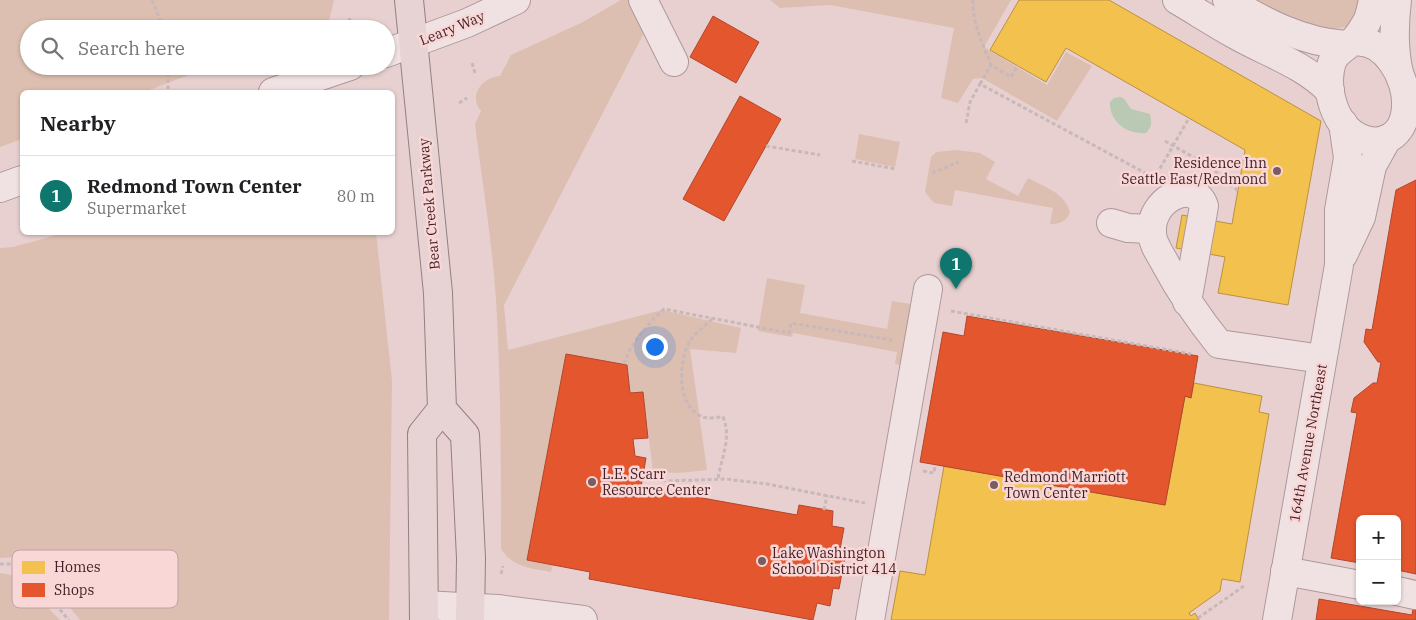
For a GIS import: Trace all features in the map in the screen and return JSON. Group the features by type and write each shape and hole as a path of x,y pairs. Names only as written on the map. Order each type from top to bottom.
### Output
{"main road":[{"name":"Bear Creek Parkway","path":"409,0 438,293 442,409"},
{"path":"424,612 422,434 442,409 466,435 470,530 470,614"}],"street":[{"name":"Leary Way","path":"395,50 467,23 516,0"},
{"path":"643,0 674,62"},
{"path":"1177,0 1233,34 1295,64 1316,77 1330,90"},
{"path":"1227,0 1267,23 1299,36 1321,42 1349,44"},
{"path":"1349,44 1369,19 1374,0"},
{"path":"1397,0 1394,37 1395,57 1406,88 1406,114 1399,140 1365,140 1356,135 1343,124 1333,104 1330,90 1329,79 1333,59 1339,50 1358,41 1375,46 1384,53 1406,88"},
{"path":"279,90 323,75"},
{"name":"164th Avenue Northeast","path":"1277,620 1339,266 1340,210 1348,158 1348,147 1343,124"},
{"name":"164th Avenue Northeast","path":"1339,266 1361,217 1372,166 1399,140"},
{"path":"0,188 20,181"},
{"path":"1187,302 1204,206 1196,195 1181,193 1170,197 1161,204 1155,214 1152,235 1158,250 1187,302 1219,344 1322,359"},
{"path":"1111,224 1128,228 1152,229"},
{"path":"870,620 937,299"},
{"path":"1285,571 1356,584"},
{"path":"424,612 470,614 498,609 583,620"}],"path":[{"path":"152,0 160,20"},
{"path":"973,0 977,31 991,65 1011,77 1018,65"},
{"path":"472,64 475,73"},
{"path":"966,123 970,102 991,65"},
{"path":"168,75 168,89"},
{"path":"980,84 1147,174 1158,172 1189,118"},
{"path":"459,103 467,98"},
{"path":"1165,140 1209,166 1238,191"},
{"path":"766,146 820,156"},
{"path":"852,161 896,169"},
{"path":"932,173 959,162"},
{"path":"937,299 1196,355"},
{"path":"624,364 634,342 644,327 664,309 789,333 791,323 895,340"},
{"path":"712,319 691,340 685,354 681,383 689,408 704,417 722,417 725,422 726,445 718,479"},
{"path":"643,477 666,481 718,479 767,484 869,503"},
{"path":"824,510 827,496"},
{"path":"500,574 502,566"},
{"path":"1198,618 1244,586"},
{"path":"58,608 69,620"}],"shaded area":[{"path":"0,0 334,0 329,20 20,20 20,75 188,75 149,90 20,90 20,140 0,147"},
{"path":"621,0 632,0 646,29 504,305 508,350 662,310 741,328 736,353 690,349 707,470 679,473 653,472 643,392 630,393 627,365 566,354 527,559 553,565 551,572 517,564 501,549 500,404 496,293 475,124 481,111 476,99 479,88 493,77 500,76 511,55 583,22"},
{"path":"770,0 1011,0 984,47 1047,85 1066,52 1092,66 1057,121 982,78 973,79 958,103 941,98 954,28 830,5 780,8"},
{"path":"1250,0 1365,0 1355,22 1346,27 1320,31"},
{"path":"1121,97 1131,109 1150,114 1151,125 1146,133 1133,132 1116,121 1110,102 1114,98"},
{"path":"859,134 900,142 895,167 855,159"},
{"path":"956,150 980,153 995,162 986,179 1018,196 1028,178 1064,200 1070,213 1062,222 1050,224 1053,208 955,190 952,206 934,203 925,192 931,157 936,152"},
{"path":"57,235 376,235 392,380 389,620 80,620 70,608 178,608 178,550 12,550 12,557 0,558 0,248 13,247"},
{"path":"767,278 805,285 800,313 887,329 892,301 911,304 901,365 895,364 897,352 793,333 792,337 758,331"},
{"path":"0,573 12,575 12,608 48,608 60,620 0,620"}],"building: Homes":[{"name":"Residence Inn Seattle East/Redmond","path":"1019,0 1109,0 1321,121 1288,305 1218,293 1225,257 1176,248 1182,215 1232,224 1245,150 1066,48 1046,82 990,50"},
{"name":"Redmond Marriott Town Center","path":"1194,383 1262,396 1259,412 1269,414 1240,582 1222,579 1220,591 1189,613 1191,616 1195,613 1199,620 891,620 900,571 925,575 944,466 1165,505 1185,396 1191,398"}],"building: Shops":[{"path":"713,16 759,42 736,83 690,57"},
{"path":"740,96 781,119 724,221 683,199"},
{"path":"1416,180 1416,574 1401,571 1401,515 1356,515 1356,562 1331,558 1357,413 1351,412 1354,398 1373,383 1377,383 1381,362 1378,362 1364,342 1366,329 1372,330 1396,190"},
{"path":"967,316 1198,356 1191,398 1185,396 1165,505 920,462 943,332 964,336"},
{"name":"L.E. Scarr Resource Center","path":"566,354 627,365 630,393 643,392 648,438 633,439 635,456 646,458 641,487 797,515 799,505 833,511 832,526 844,528 839,555 845,557 839,589 833,588 830,606 817,603 813,620 589,579 590,572 527,560"},
{"path":"1416,589 1416,620 1316,620 1319,599 1412,615"}],"place":[{"name":"Residence Inn Seattle East/Redmond","path":"1277,171"},
{"name":"Redmond Town Center","path":"956,289"},
{"name":"L.E. Scarr Resource Center","path":"592,482"},
{"name":"Redmond Marriott Town Center","path":"994,485"},
{"name":"Lake Washington School District 414","path":"762,561"}]}
